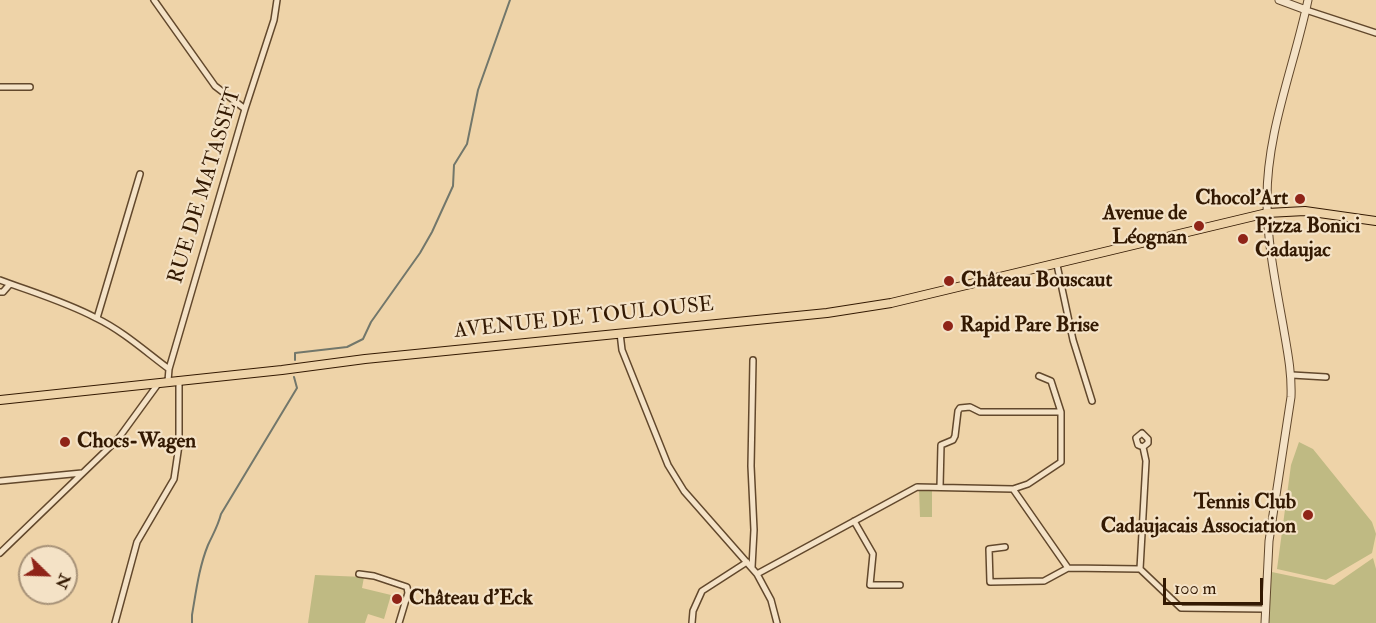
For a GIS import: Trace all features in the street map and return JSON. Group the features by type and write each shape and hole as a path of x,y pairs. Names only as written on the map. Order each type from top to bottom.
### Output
{"main road":[{"path":"1268,213 1305,211 1376,221"},
{"name":"AVENUE DE TOULOUSE","path":"0,400 827,313 891,303 1268,213"}],"street":[{"path":"154,0 215,86 245,109"},
{"name":"RUE DE MATASSET","path":"164,382 245,109 274,20 277,0"},
{"path":"1279,0 1376,33"},
{"path":"1265,623 1269,541 1291,397 1292,375 1277,292 1268,213 1267,173 1273,137 1308,0"},
{"path":"0,87 30,87"},
{"path":"97,318 140,174"},
{"path":"1057,265 1073,340 1092,401"},
{"path":"0,280 97,318 169,369"},
{"path":"0,292 3,292 10,284"},
{"path":"620,333 622,350 668,465 684,491 758,574 771,600 777,623"},
{"path":"749,565 754,530 751,466 753,360"},
{"path":"1292,375 1326,377"},
{"path":"758,574 917,487 1013,489 1028,484 1061,462 1061,412 1051,381 1039,376"},
{"path":"114,623 136,542 174,479 179,445 179,380"},
{"path":"0,553 118,439 164,382"},
{"path":"940,487 941,445 953,440 960,408 970,407 980,412 1061,412"},
{"path":"1140,569 1146,461 1143,447"},
{"path":"0,481 83,473"},
{"path":"1013,489 1068,568"},
{"path":"854,521 873,554 870,585 900,585"},
{"path":"1005,547 989,549 990,582 1044,581 1068,568 1140,569 1181,608 1265,609"},
{"path":"692,623 693,611 702,591 724,575 749,565"},
{"path":"359,574 403,584 407,588 408,593 399,623"}],"shaded area":[{"path":"1299,442 1313,449 1372,522 1376,534 1372,553 1326,580 1277,569 1291,465"},
{"path":"919,489 932,490 932,517 920,517"},
{"path":"1373,558 1376,569 1376,623 1265,623 1267,571 1334,585"},
{"path":"315,575 364,577 362,588 391,595 384,619 368,614 365,623 308,623"}],"waterway":[{"path":"295,360 295,353 347,347 363,339 371,322 420,253 453,186 454,165 467,144 478,90 510,0"},
{"path":"192,623 198,580 208,545 221,514 297,388 294,377"}],"place":[{"name":"Chocol'Art","path":"1300,199"},
{"name":"Avenue de Léognan","path":"1199,226"},
{"name":"Pizza Bonici Cadaujac","path":"1243,239"},
{"name":"Château Bouscaut","path":"949,281"},
{"name":"Rapid Pare Brise","path":"948,326"},
{"name":"Chocs-Wagen","path":"65,442"},
{"name":"Tennis Club Cadaujacais Association","path":"1308,515"},
{"name":"Château d'Eck","path":"397,599"}]}
